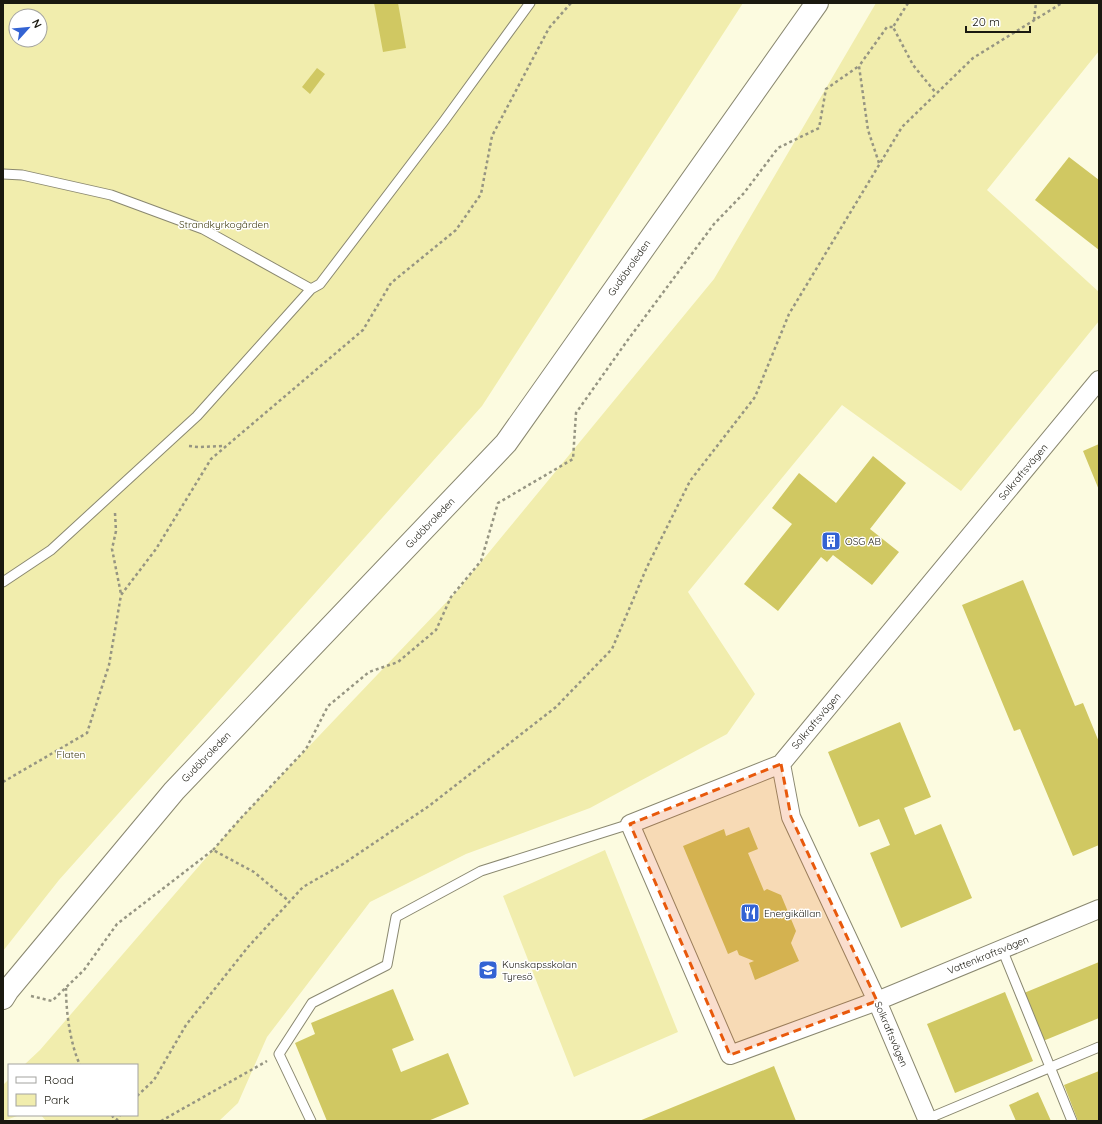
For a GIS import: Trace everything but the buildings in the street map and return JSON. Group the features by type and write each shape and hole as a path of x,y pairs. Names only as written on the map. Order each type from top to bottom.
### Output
{"main road":[{"name":"Gudöbroleden","path":"4,994 174,791 506,443 813,8"}],"street":[{"name":"Solkraftsvägen","path":"928,1120 877,1001 791,817 781,764 1099,380"},
{"path":"630,824 781,764"},
{"name":"Vattenkraftsvägen","path":"630,824 730,1055 877,1001 1099,909"}],"lane":[{"path":"3,582 51,550 197,416 311,289 320,284 444,121 530,3"},
{"path":"3,174 22,175 111,195 203,229 311,289"},
{"path":"311,1121 279,1054 312,1003 387,965 396,917 482,871 630,824"},
{"path":"1002,949 1049,1068 1072,1121"},
{"path":"928,1120 1099,1047"}],"path":[{"path":"121,595 156,549 211,459 364,330 391,283 456,230 481,194 492,136 549,28 571,3"},
{"path":"894,27 908,3"},
{"path":"1034,21 1036,3"},
{"path":"138,1095 154,1080 186,1025 248,947 304,887 343,864 429,806 556,707 612,650 647,567 690,481 755,397 789,314 902,127 972,58 1062,3"},
{"path":"4,994 52,1001 84,970 117,924 213,850 306,749 328,706 369,672 398,662 436,630 451,597 481,561 498,502 573,459 576,413 627,341 714,224 744,194 778,148 819,128 826,89 859,66 887,27 894,27"},
{"path":"894,27 913,65 936,93"},
{"path":"859,66 868,130 879,163"},
{"path":"168,442 198,447 226,446"},
{"path":"3,782 87,733 109,666 121,595 112,549 116,531 115,492"},
{"path":"213,850 254,872 290,902"},
{"path":"66,988 66,1009 70,1031 80,1064"},
{"path":"161,1121 279,1054"}],"highlighted area":[{"path":"781,764 791,817 877,1001 730,1055 630,824"}],"green space":[{"name":"Strandkyrkogården","path":"3,3 743,3 482,406 59,880 3,951"},
{"path":"876,3 1099,3 1099,51 987,190 1099,292 1099,321 961,491 842,405 688,592 755,694 727,734 590,808 466,854 370,902 267,1037 238,1103 219,1121 46,1121 42,1116 138,1116 138,1064 25,1064 40,1050 237,822 458,590 714,279"},
{"path":"605,850 678,1032 574,1077 503,896"},
{"path":"8,1080 8,1116 17,1116 3,1121 3,1085"}],"place":[{"name":"OSG AB","path":"831,541"},
{"name":"Energikällan","path":"750,913"},
{"name":"Kunskapsskolan Tyresö","path":"488,970"}],"park label":[{"name":"Flaten","path":"71,754"}]}
